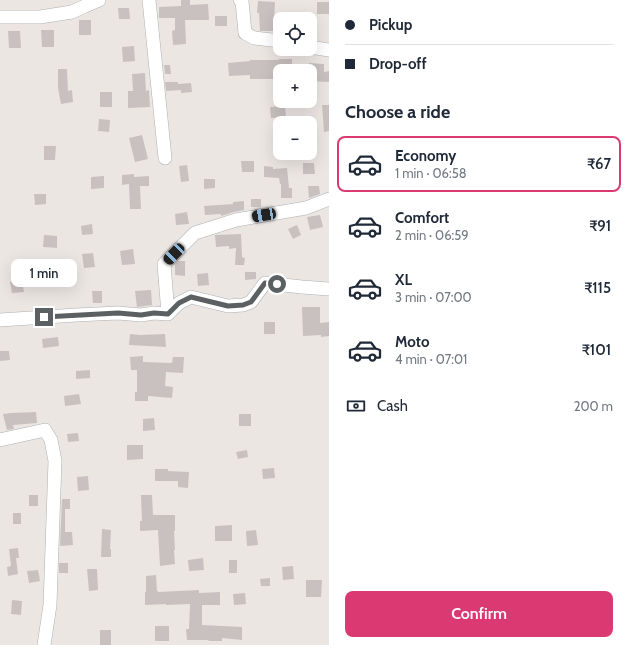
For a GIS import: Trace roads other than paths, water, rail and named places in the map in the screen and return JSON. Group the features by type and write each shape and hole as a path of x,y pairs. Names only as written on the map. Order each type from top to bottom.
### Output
{"street":[{"path":"0,17 40,17 72,12 99,0"},
{"path":"149,0 165,158"},
{"path":"243,0 245,33 254,38 273,40"},
{"path":"317,48 329,50"},
{"path":"168,314 164,264 195,233 236,220 306,208 329,199"},
{"path":"0,320 118,313 141,315 154,313 168,314 179,303 191,297 228,306 243,305 251,302 265,283 302,288 329,289"},
{"path":"0,440 45,430 51,440 55,461 50,605 44,645"}]}
